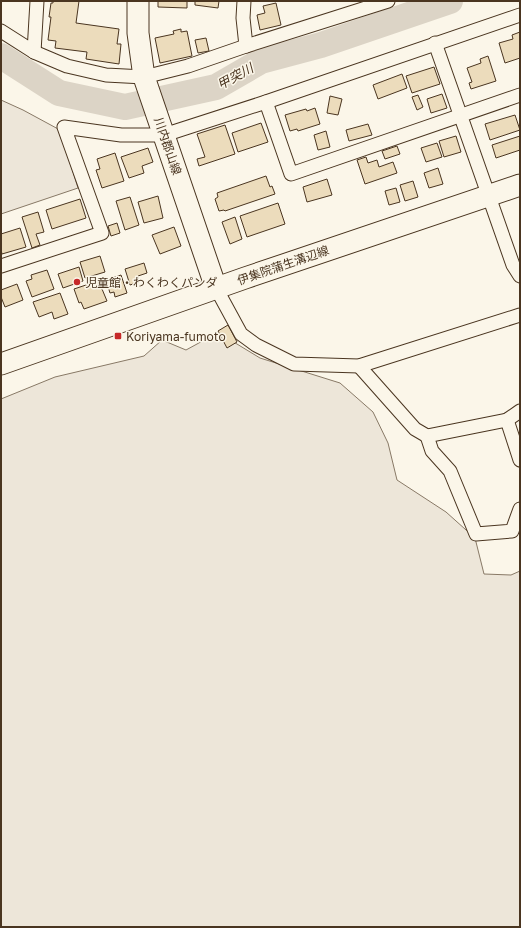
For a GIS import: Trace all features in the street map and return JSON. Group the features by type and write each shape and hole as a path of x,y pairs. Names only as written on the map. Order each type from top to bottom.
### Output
{"main road":[{"name":"川内郡山線","path":"138,1 138,33 145,79 216,288"},
{"name":"伊集院蒲生溝辺線","path":"1,364 216,288 520,185"}],"street":[{"path":"34,52 37,1"},
{"path":"244,1 242,18 246,46"},
{"path":"1,31 34,52 67,66 106,75 145,79 388,1"},
{"path":"1,266 102,233 64,127 121,134 163,130 266,102 520,15"},
{"path":"435,43 513,265 520,276"},
{"path":"266,102 290,174 520,95"},
{"path":"216,288 242,334 256,344 294,364 359,366 520,315"},
{"path":"359,366 415,429 427,436 432,451 450,472 476,534 512,531 520,509"},
{"path":"427,436 507,420 520,411"},
{"path":"507,420 520,460"}],"shaded area":[{"path":"1,100 60,130 78,188 1,214"},
{"path":"208,338 232,341 260,358 340,383 373,412 388,443 397,480 446,512 475,538 484,574 511,575 520,571 520,927 1,927 1,399 55,377 144,356 162,340 186,350"}],"building":[{"path":"53,1 79,1 76,23 119,29 117,44 121,44 119,64 86,59 87,52 55,48 56,41 48,40 51,17 49,17 51,3 53,3"},
{"path":"158,1 187,1 187,8 158,7"},
{"path":"195,1 219,1 218,8 195,5"},
{"path":"276,3 281,25 260,30 257,15 265,13 263,6"},
{"path":"181,29 181,32 187,31 192,56 160,63 155,38 174,34 173,31"},
{"path":"520,32 520,58 505,63 499,43 513,39 512,35"},
{"path":"206,38 209,51 198,53 195,40"},
{"path":"488,56 496,81 471,89 469,83 472,82 467,68 481,63 480,59"},
{"path":"434,67 440,84 412,93 406,76"},
{"path":"402,74 407,88 378,99 373,85"},
{"path":"442,94 447,108 431,113 427,99"},
{"path":"418,95 423,107 417,110 412,97"},
{"path":"330,96 342,99 338,115 327,113"},
{"path":"315,108 320,124 298,131 297,129 290,131 285,115"},
{"path":"515,115 520,130 490,140 485,124"},
{"path":"261,123 268,142 238,152 232,133"},
{"path":"368,124 372,135 349,141 346,130"},
{"path":"225,125 235,154 199,166 197,159 205,157 197,134"},
{"path":"326,131 330,147 318,150 314,135"},
{"path":"456,136 461,152 444,157 439,141"},
{"path":"520,136 520,150 496,158 492,145"},
{"path":"437,143 442,157 426,162 421,148"},
{"path":"397,146 400,154 385,159 382,151"},
{"path":"148,148 153,162 142,166 144,173 129,178 121,157"},
{"path":"115,153 124,181 102,188 96,170 100,169 97,159"},
{"path":"366,157 368,163 377,160 379,167 393,162 397,173 365,184 357,160"},
{"path":"438,168 443,184 429,188 424,173"},
{"path":"266,176 270,187 272,186 275,194 225,211 219,211 215,199 218,197 217,193"},
{"path":"327,179 332,195 307,202 303,187"},
{"path":"413,181 418,197 405,201 400,185"},
{"path":"396,188 400,202 389,205 385,191"},
{"path":"158,196 163,218 144,223 138,202"},
{"path":"130,197 139,225 125,230 116,201"},
{"path":"80,199 86,218 52,229 46,210"},
{"path":"278,203 285,224 247,237 240,216"},
{"path":"38,212 44,232 36,234 40,245 32,248 22,217"},
{"path":"235,217 242,239 230,244 222,222"},
{"path":"117,223 120,233 111,236 108,226"},
{"path":"174,227 181,246 160,254 152,235"},
{"path":"20,228 26,247 2,254 1,234"},
{"path":"100,256 105,272 85,278 80,262"},
{"path":"144,263 147,273 138,276 139,282 130,285 125,269"},
{"path":"79,267 83,281 63,288 58,274"},
{"path":"47,270 54,289 32,297 26,281 32,279 31,275"},
{"path":"121,275 127,293 115,297 114,292 110,293 106,280"},
{"path":"98,281 107,301 84,309 81,302 79,303 74,289"},
{"path":"17,284 23,300 5,307 1,297 1,290"},
{"path":"60,293 68,314 54,319 52,312 39,317 33,302"},
{"path":"228,325 237,342 227,348 218,331"}],"waterway":[{"name":"甲突川","path":"1,56 59,93 125,107 216,87 261,61 321,45 450,1"}],"place":[{"name":"児童館・わくわくパンダ","path":"77,282"},
{"name":"Koriyama-fumoto","path":"118,336"}]}
